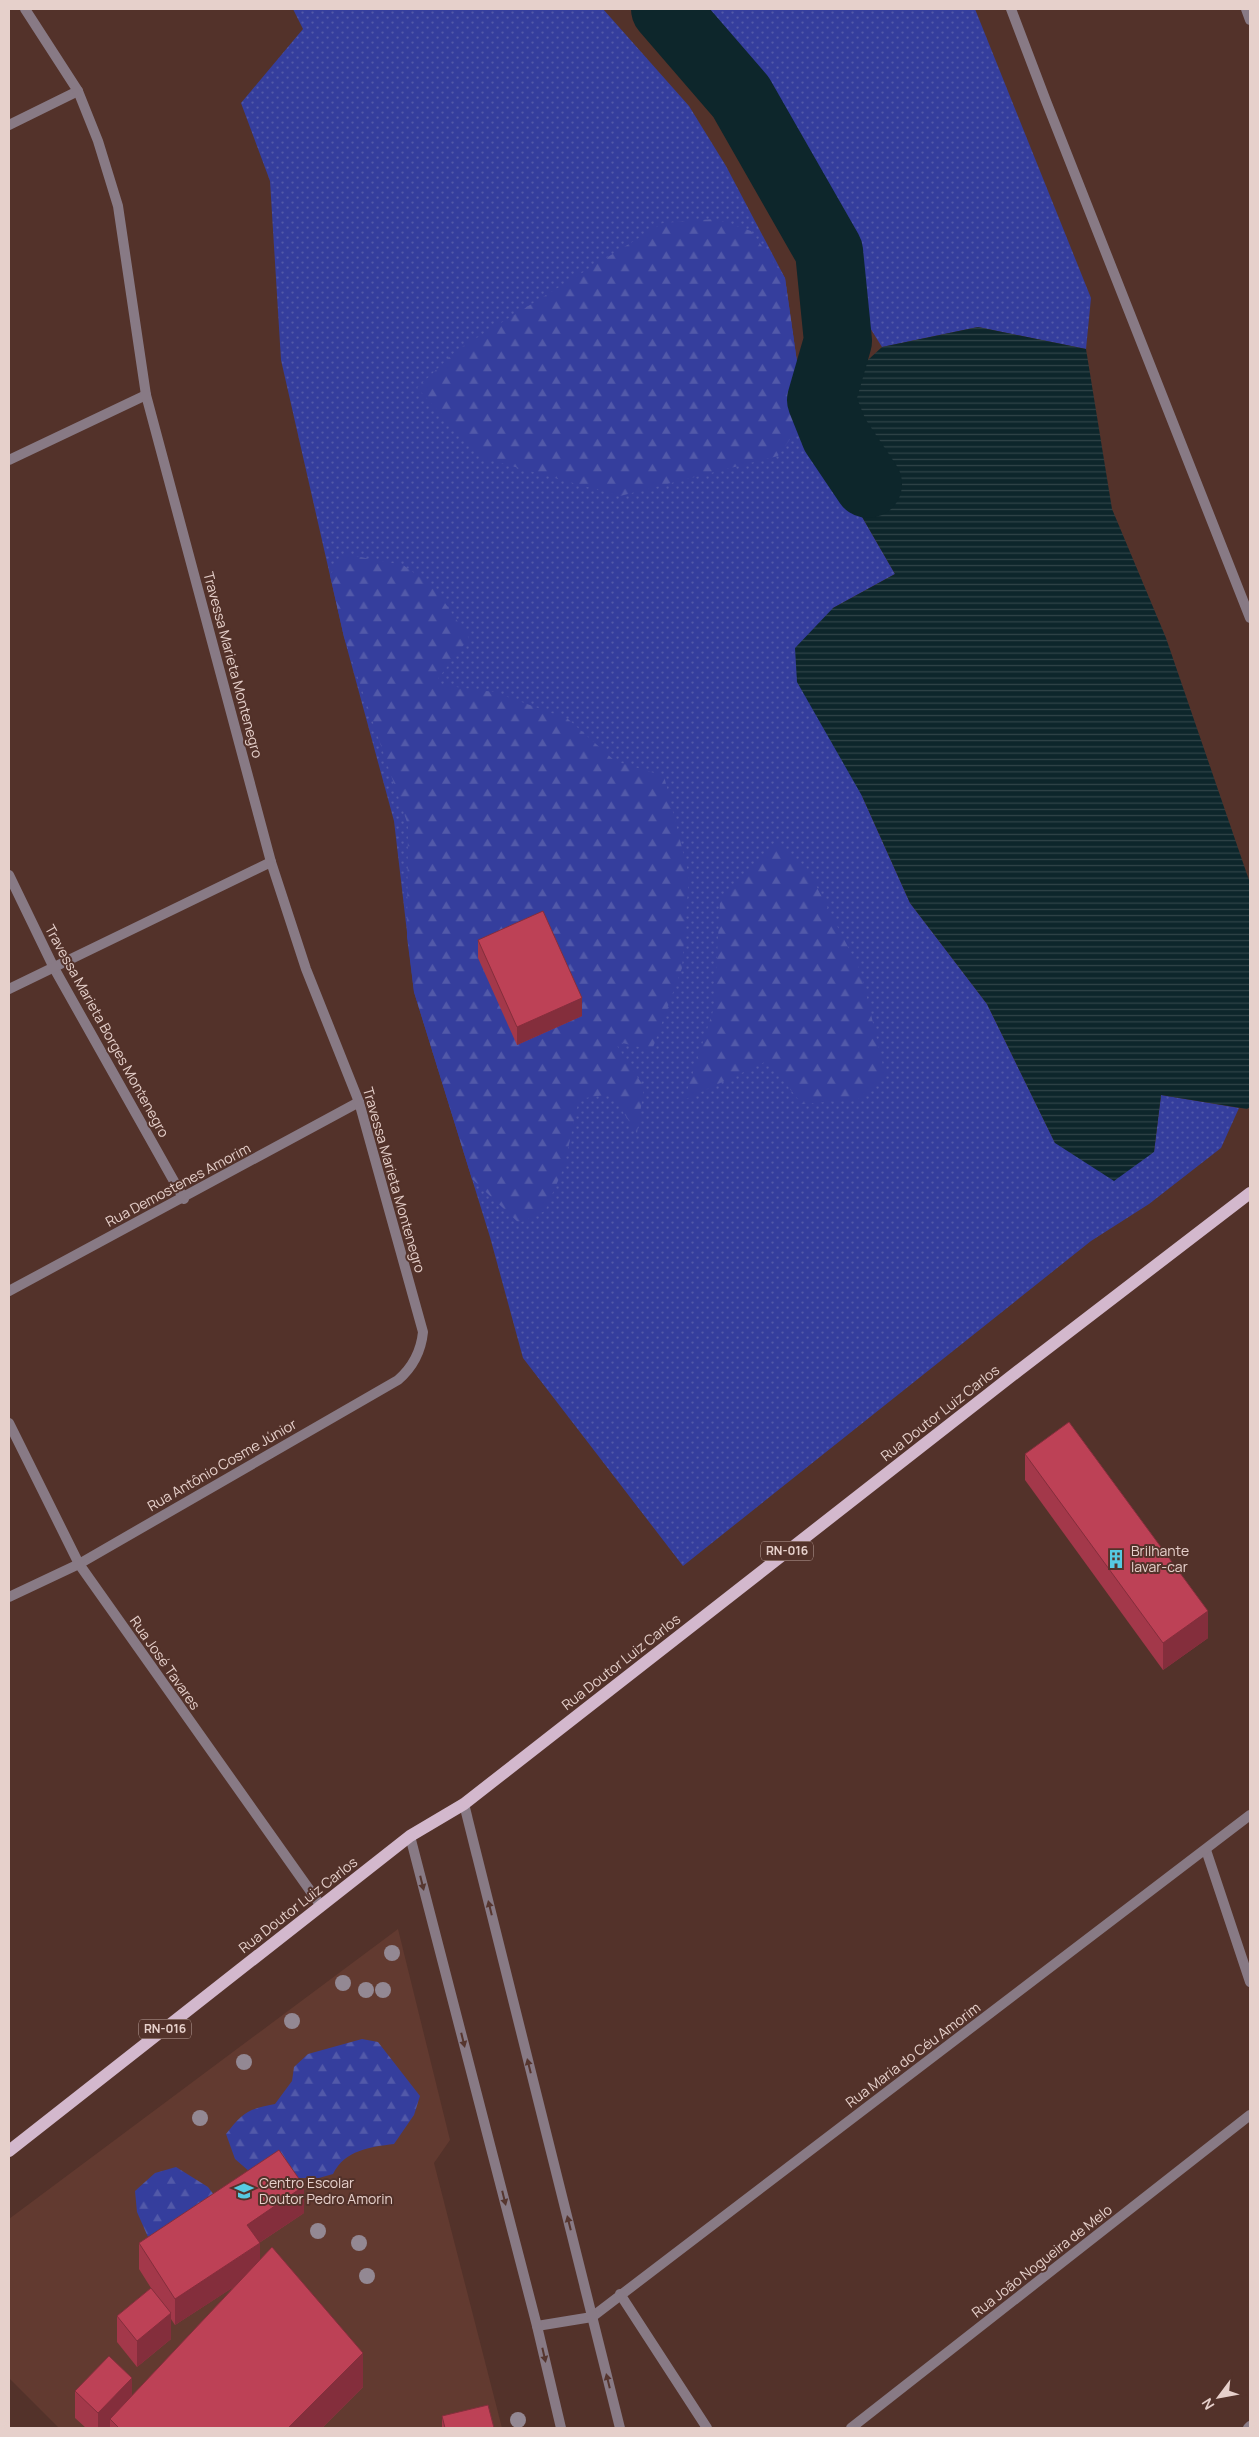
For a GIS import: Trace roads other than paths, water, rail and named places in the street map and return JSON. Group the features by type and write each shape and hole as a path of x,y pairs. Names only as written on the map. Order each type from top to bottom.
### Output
{"main road":[{"name":"Rua Doutor Luiz Carlos","path":"9,2151 410,1836 464,1804 1010,1377 1250,1193"}],"street":[{"name":"Travessa Marieta Montenegro","path":"25,9 78,91 98,142 118,206 146,395 271,862 306,970 359,1102 423,1332"},
{"path":"1011,9 1049,110 1250,618"},
{"path":"1246,9 1250,20"},
{"path":"9,125 78,91"},
{"path":"9,460 146,395"},
{"path":"9,989 271,862"},
{"name":"Travessa Marieta Borges Montenegro","path":"9,875 54,968 184,1198"},
{"name":"Rua Demostenes Amorim","path":"9,1291 359,1102"},
{"name":"Rua Antônio Cosme Júnior","path":"9,1597 79,1564 398,1380 407,1372 422,1347 423,1332"},
{"name":"Rua José Tavares","path":"9,1423 79,1564 321,1906"},
{"path":"464,1804 620,2428"},
{"name":"Rua Maria do Céu Amorim","path":"592,2317 1250,1815"},
{"path":"410,1836 537,2326 561,2428"},
{"path":"1206,1850 1250,1982"},
{"name":"Rua João Nogueira de Melo","path":"851,2428 1250,2115"},
{"path":"620,2294 707,2428"},
{"path":"537,2326 592,2317"}],"water":[{"path":"978,327 1086,349 1112,509 1166,638 1250,883 1250,1107 1247,1109 1161,1095 1154,1152 1114,1181 1055,1143 987,1004 910,903 862,796 797,682 795,648 833,608 895,574 805,418 882,347"}],"waterway":[{"path":"665,9 741,97 829,251 838,341 821,400 835,435 868,484"}],"place":[{"name":"Brilhante lavar-car","path":"1116,1559"},
{"name":"Centro Escolar Doutor Pedro Amorin","path":"244,2191"}]}
